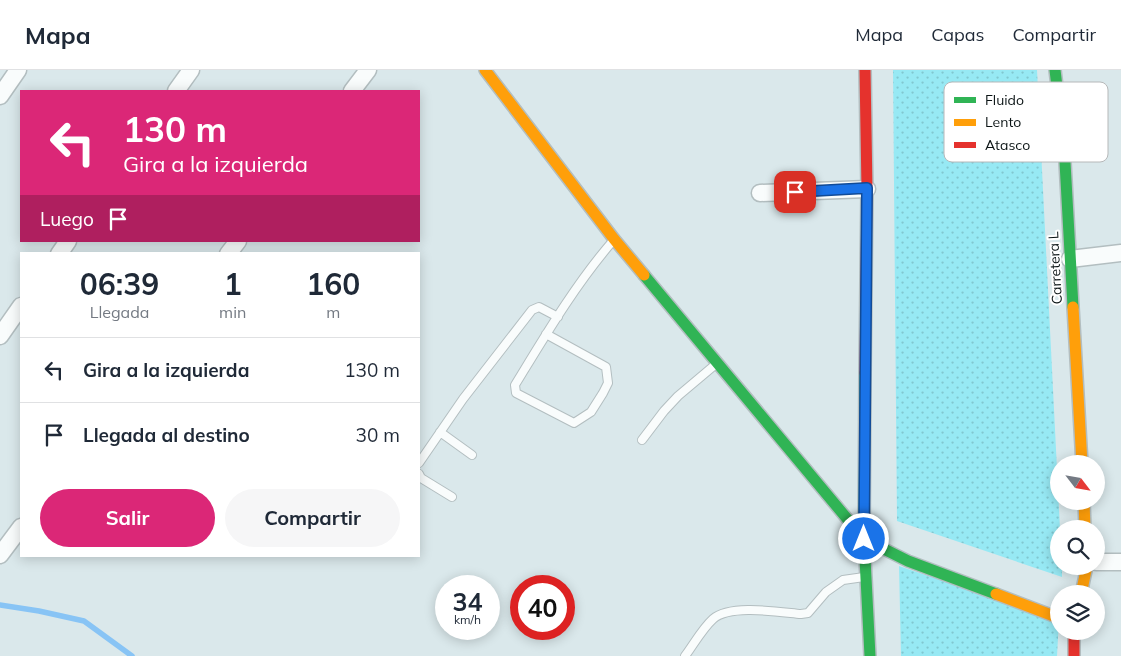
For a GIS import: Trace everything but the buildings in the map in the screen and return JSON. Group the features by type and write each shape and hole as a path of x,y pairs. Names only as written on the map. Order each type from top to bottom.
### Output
{"street":[{"path":"0,96 18,70"},
{"path":"177,90 192,70"},
{"path":"353,90 368,70"},
{"path":"486,70 614,239 864,539 908,561 1050,615"},
{"path":"865,70 867,188 864,539 870,656"},
{"name":"Carretera L","path":"1065,162 1081,455"},
{"path":"760,193 867,188"},
{"path":"230,252 237,242"},
{"path":"1070,259 1121,253"},
{"path":"0,336 20,307"},
{"path":"0,555 20,528"},
{"path":"1105,562 1121,562"},
{"path":"1074,640 1074,656"}],"lane":[{"path":"546,334 606,367 608,382 603,392 591,412 574,423 516,393 515,385 546,334 614,239"},
{"path":"420,462 474,384 532,310 539,307 558,318"},
{"path":"642,440 678,396 717,362"},
{"path":"440,432 472,455"},
{"path":"420,476 452,497"},
{"path":"685,656 714,618 723,614 750,610 808,613 826,592 843,580 866,577"}],"shaded area":[{"path":"893,70 1037,70 1038,82 944,82 944,162 1042,162 1056,455 1050,455 1050,510 1059,510 1060,520 1050,520 1050,573 897,521"},
{"path":"899,566 1050,617 1050,640 1058,640 1057,656 901,656"}],"waterway":[{"path":"0,605 84,621 132,656"}],"traffic: fast":[{"path":"1055,70 1056,82"},
{"path":"1065,162 1073,307"},
{"path":"644,275 864,539 908,561 996,594"},
{"path":"865,373 864,539 870,656"}],"traffic: slow":[{"path":"485,70 614,239 644,275"},
{"path":"1073,307 1081,455"},
{"path":"1084,510 1085,520"},
{"path":"1083,585 1085,575"},
{"path":"996,594 1050,615"}],"traffic: jam":[{"path":"865,70 867,189 865,373"},
{"path":"1074,640 1074,656"}],"route":[{"path":"795,192 867,188 864,539"}]}
